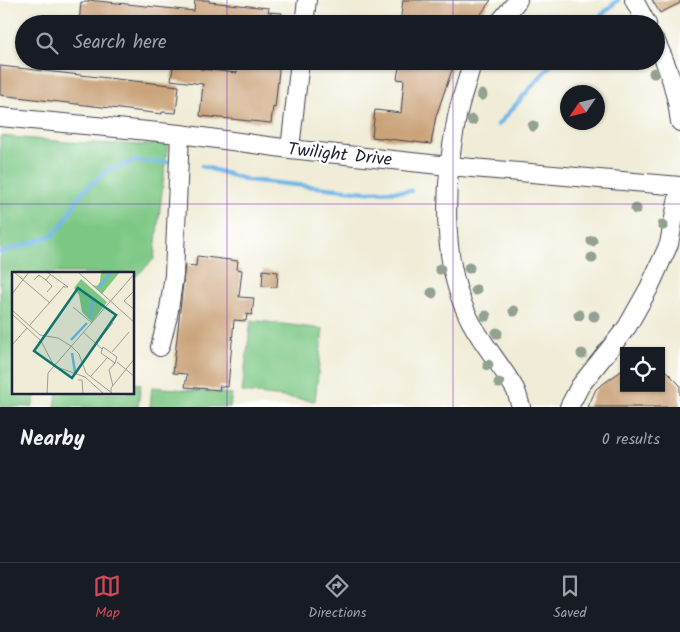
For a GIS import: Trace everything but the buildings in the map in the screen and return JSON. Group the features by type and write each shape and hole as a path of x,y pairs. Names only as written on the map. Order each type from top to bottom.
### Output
{"street":[{"path":"305,15 307,0"},
{"path":"506,15 518,0"},
{"path":"634,0 642,15"},
{"path":"665,62 674,85 680,122"},
{"path":"290,149 299,70"},
{"path":"470,70 456,120 449,166 447,226 451,263 459,297 472,323 516,390 522,407"},
{"name":"Twilight Drive","path":"0,117 180,134 290,149 449,166 680,187"},
{"path":"160,347 168,316 174,275 180,134"},
{"path":"569,407 580,386 627,327 650,288 669,244 680,187"}],"green space":[{"path":"169,133 154,259 135,277 135,272 12,272 12,394 36,394 32,407 0,407 0,136 68,142 150,145"},
{"path":"251,320 323,329 315,401 242,392"},
{"path":"135,383 141,384 138,407 55,407 57,394 135,394"},
{"path":"152,387 232,394 230,407 150,407"}],"waterway":[{"path":"602,15 618,0"},
{"path":"498,125 546,70"},
{"path":"0,253 52,236 63,224 82,192 108,170 135,161 169,162"},
{"path":"202,166 247,180 366,192 411,191"}]}
